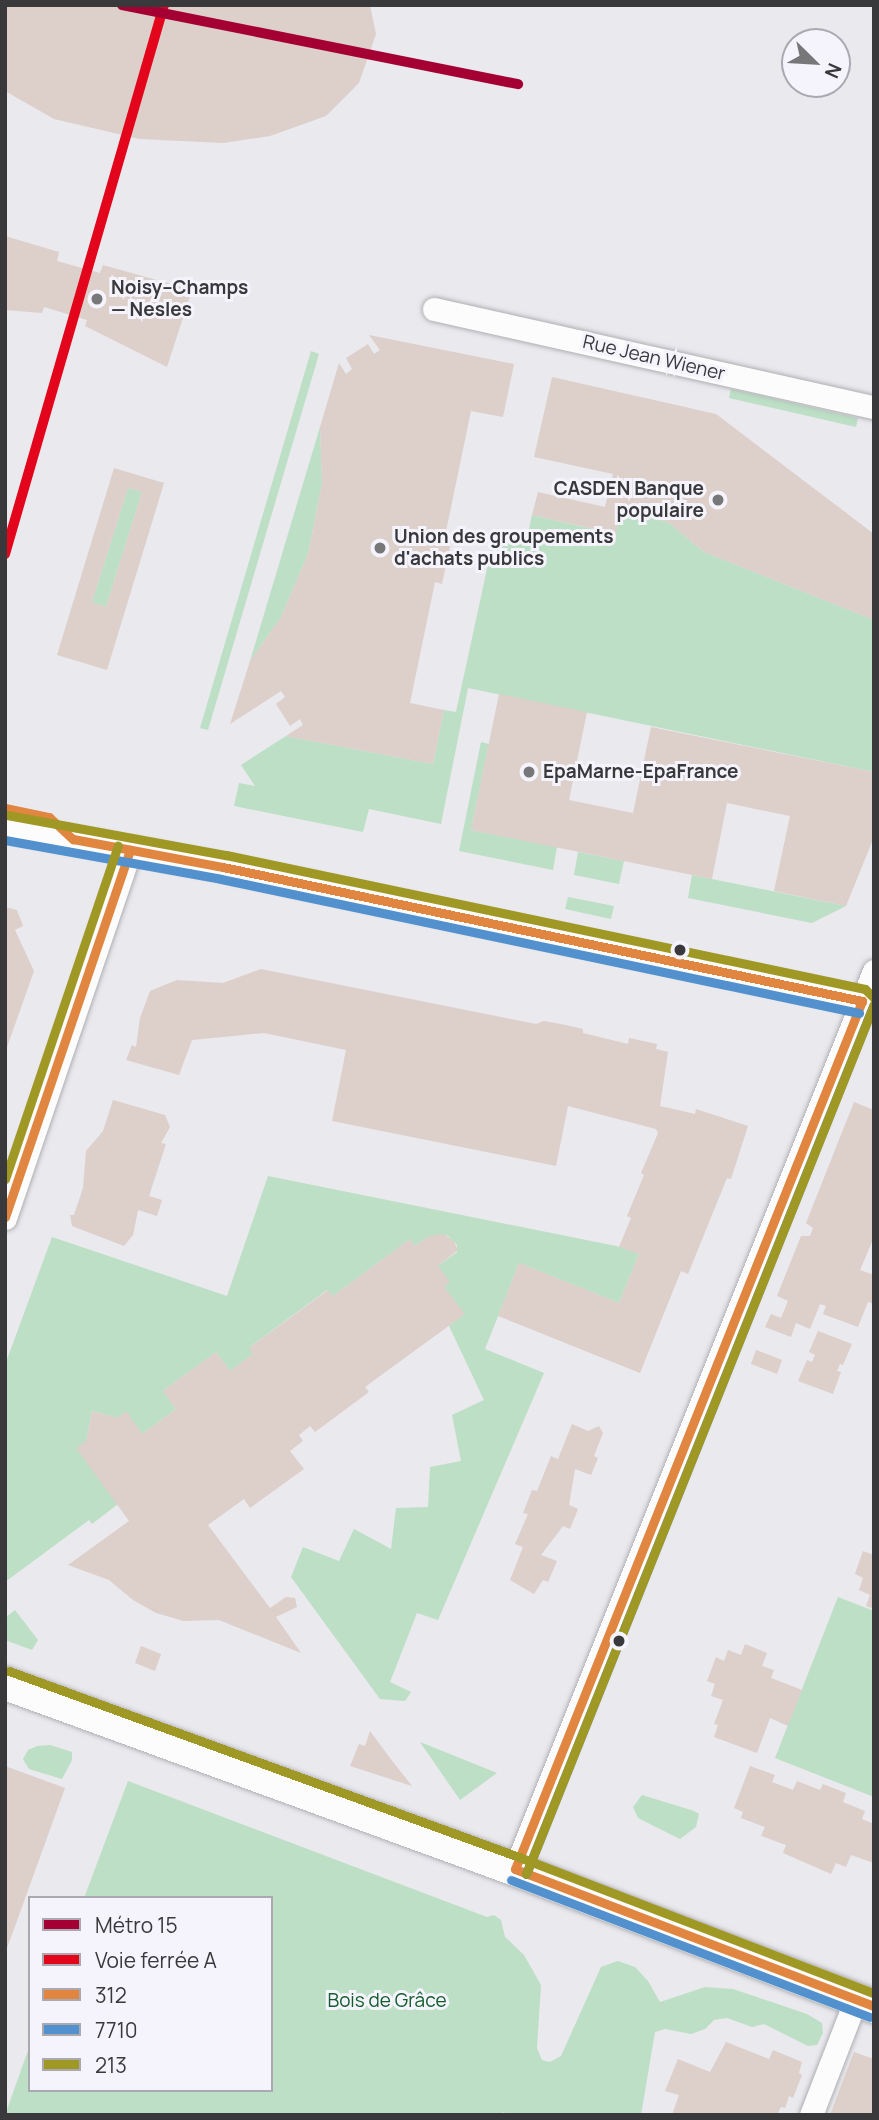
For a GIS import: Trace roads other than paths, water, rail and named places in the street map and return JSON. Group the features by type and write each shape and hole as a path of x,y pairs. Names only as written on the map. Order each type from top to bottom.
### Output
{"street":[{"name":"Rue Jean Wiener","path":"434,309 874,408"},
{"path":"5,827 130,850 862,1001"},
{"path":"5,1218 130,850"},
{"path":"516,1869 874,971"},
{"path":"5,1683 516,1869 865,2002 811,2115"}],"metro line":[{"name":"15","path":"122,5 518,84"}],"rail line":[{"name":"A","path":"5,554 164,5"}],"place":[{"name":"Noisy–Champs — Nesles","path":"97,299"},
{"name":"CASDEN Banque populaire","path":"718,500"},
{"name":"Union des groupements d'achats publics","path":"380,548"},
{"name":"EpaMarne-EpaFrance","path":"529,772"}],"park label":[{"name":"Bois de Grâce","path":"387,2001"}]}
